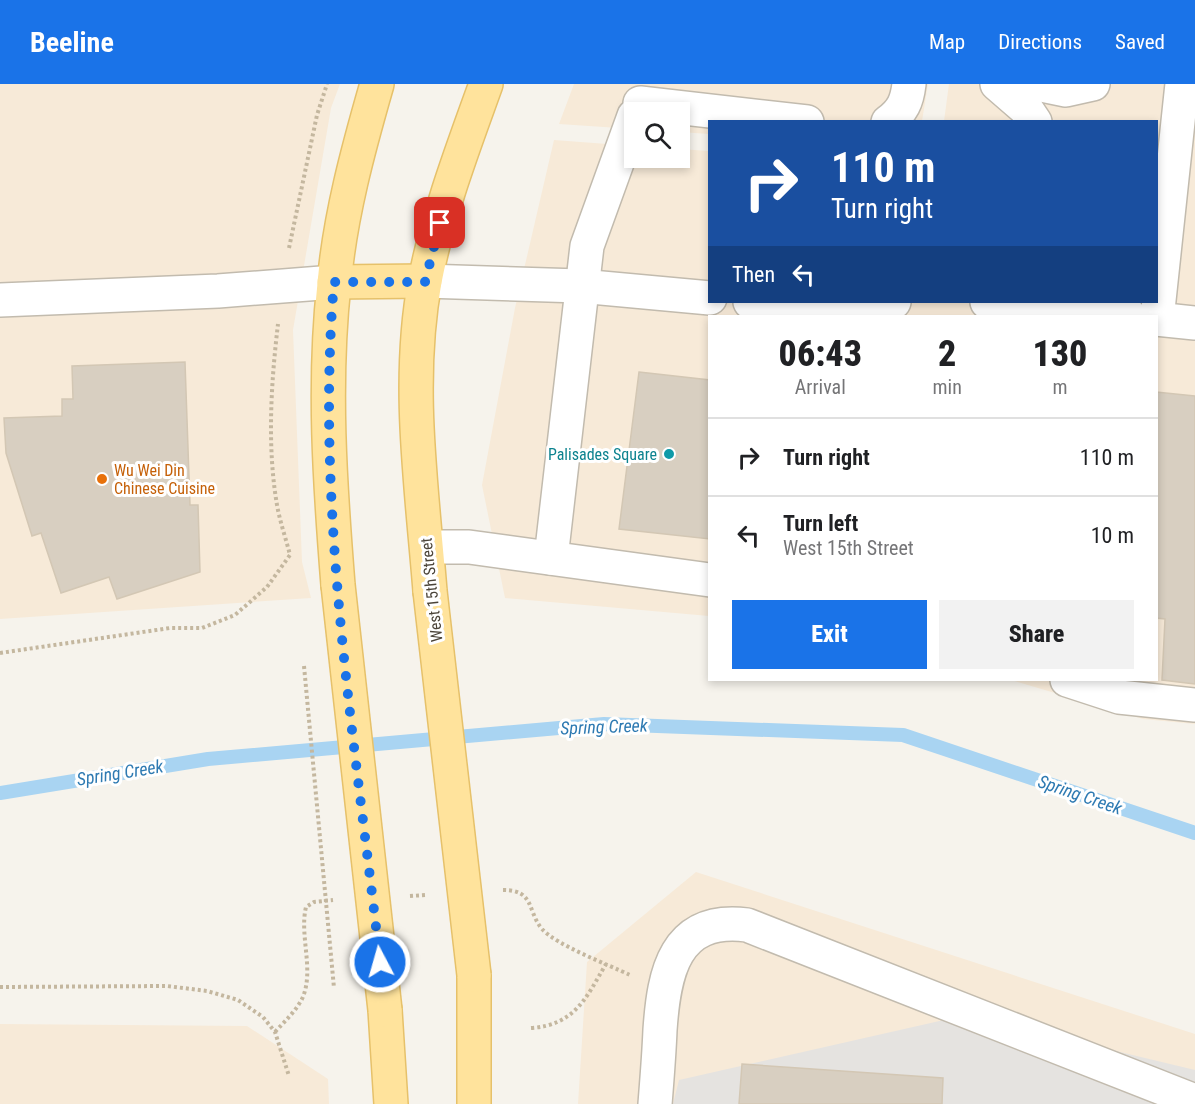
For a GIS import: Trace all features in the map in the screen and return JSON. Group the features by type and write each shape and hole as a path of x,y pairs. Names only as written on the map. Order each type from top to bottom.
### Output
{"main road":[{"path":"376,84 350,179 334,282 329,342 329,472 338,585 385,1010 391,1104"},
{"name":"West 15th Street","path":"474,1104 474,975 430,591 418,458 417,367 425,282 450,183 486,84"},
{"path":"334,282 425,282"}],"lane":[{"path":"891,120 900,113 908,97 909,84"},
{"path":"998,84 1027,110 1034,120"},
{"path":"1037,84 1066,90 1093,84"},
{"path":"1157,315 1182,84"},
{"path":"690,109 788,120"},
{"path":"551,558 580,286 587,246 624,147"},
{"path":"0,300 218,291 334,282"},
{"path":"425,282 580,286 708,298"},
{"path":"763,303 853,310 889,303"},
{"path":"1009,303 1123,315"},
{"path":"1158,319 1195,323"},
{"path":"427,548 469,547 708,580"},
{"path":"1070,681 1119,697 1195,705"},
{"path":"655,1104 663,990 668,969 678,951 691,936 729,923 747,925 1195,1101"}],"path":[{"path":"0,653 170,628 202,628 235,615 267,587 290,555"},
{"path":"304,666 334,988"},
{"path":"491,891 513,890 524,895 541,929 554,939 663,990"},
{"path":"408,896 432,894"},
{"path":"275,1032 296,1010 303,996 307,979 304,917 306,907 314,902 337,900"},
{"path":"531,1028 543,1028 572,1014 583,1004 606,964"},
{"path":"0,987 167,986 207,991 238,999 263,1017 275,1032 289,1076"}],"shaded area":[{"path":"0,84 340,84 331,108 293,330 302,562 311,598 0,619"},
{"path":"574,84 928,84 922,120 708,120 708,134 690,133 690,102 624,102 624,128 559,124"},
{"path":"949,84 1195,84 1195,724 1143,719 1014,681 1158,681 1158,315 708,315 708,616 505,598 482,485 515,308 554,140 624,145 624,168 690,168 690,150 708,151 708,303 1158,303 1158,120 944,120"},
{"path":"696,872 1195,1034 1195,1104 578,1104 587,962"},
{"path":"966,1015 1195,1070 1195,1104 673,1104 679,1080"},
{"path":"0,1024 247,1026 328,1079 329,1104 0,1104"}],"building":[{"name":"Wu Wei Din Chinese Cuisine","path":"185,362 190,505 198,505 200,572 117,599 109,577 61,593 41,533 32,536 6,453 4,418 62,416 62,399 73,399 72,366"},
{"name":"Palisades Square","path":"639,372 708,380 708,539 619,529"},
{"path":"1158,392 1195,396 1195,684 1162,680 1165,619 1158,618"},
{"path":"742,1064 943,1078 942,1104 739,1104"}],"waterway":[{"name":"Spring Creek","path":"0,793 208,759 604,724 903,735 1195,833"}],"place":[{"name":"Palisades Square","path":"669,454"},
{"name":"Wu Wei Din Chinese Cuisine","path":"102,479"}],"route":[{"path":"380,962 338,585 329,472 329,342 332,302 334,282 425,282 440,223"}]}
